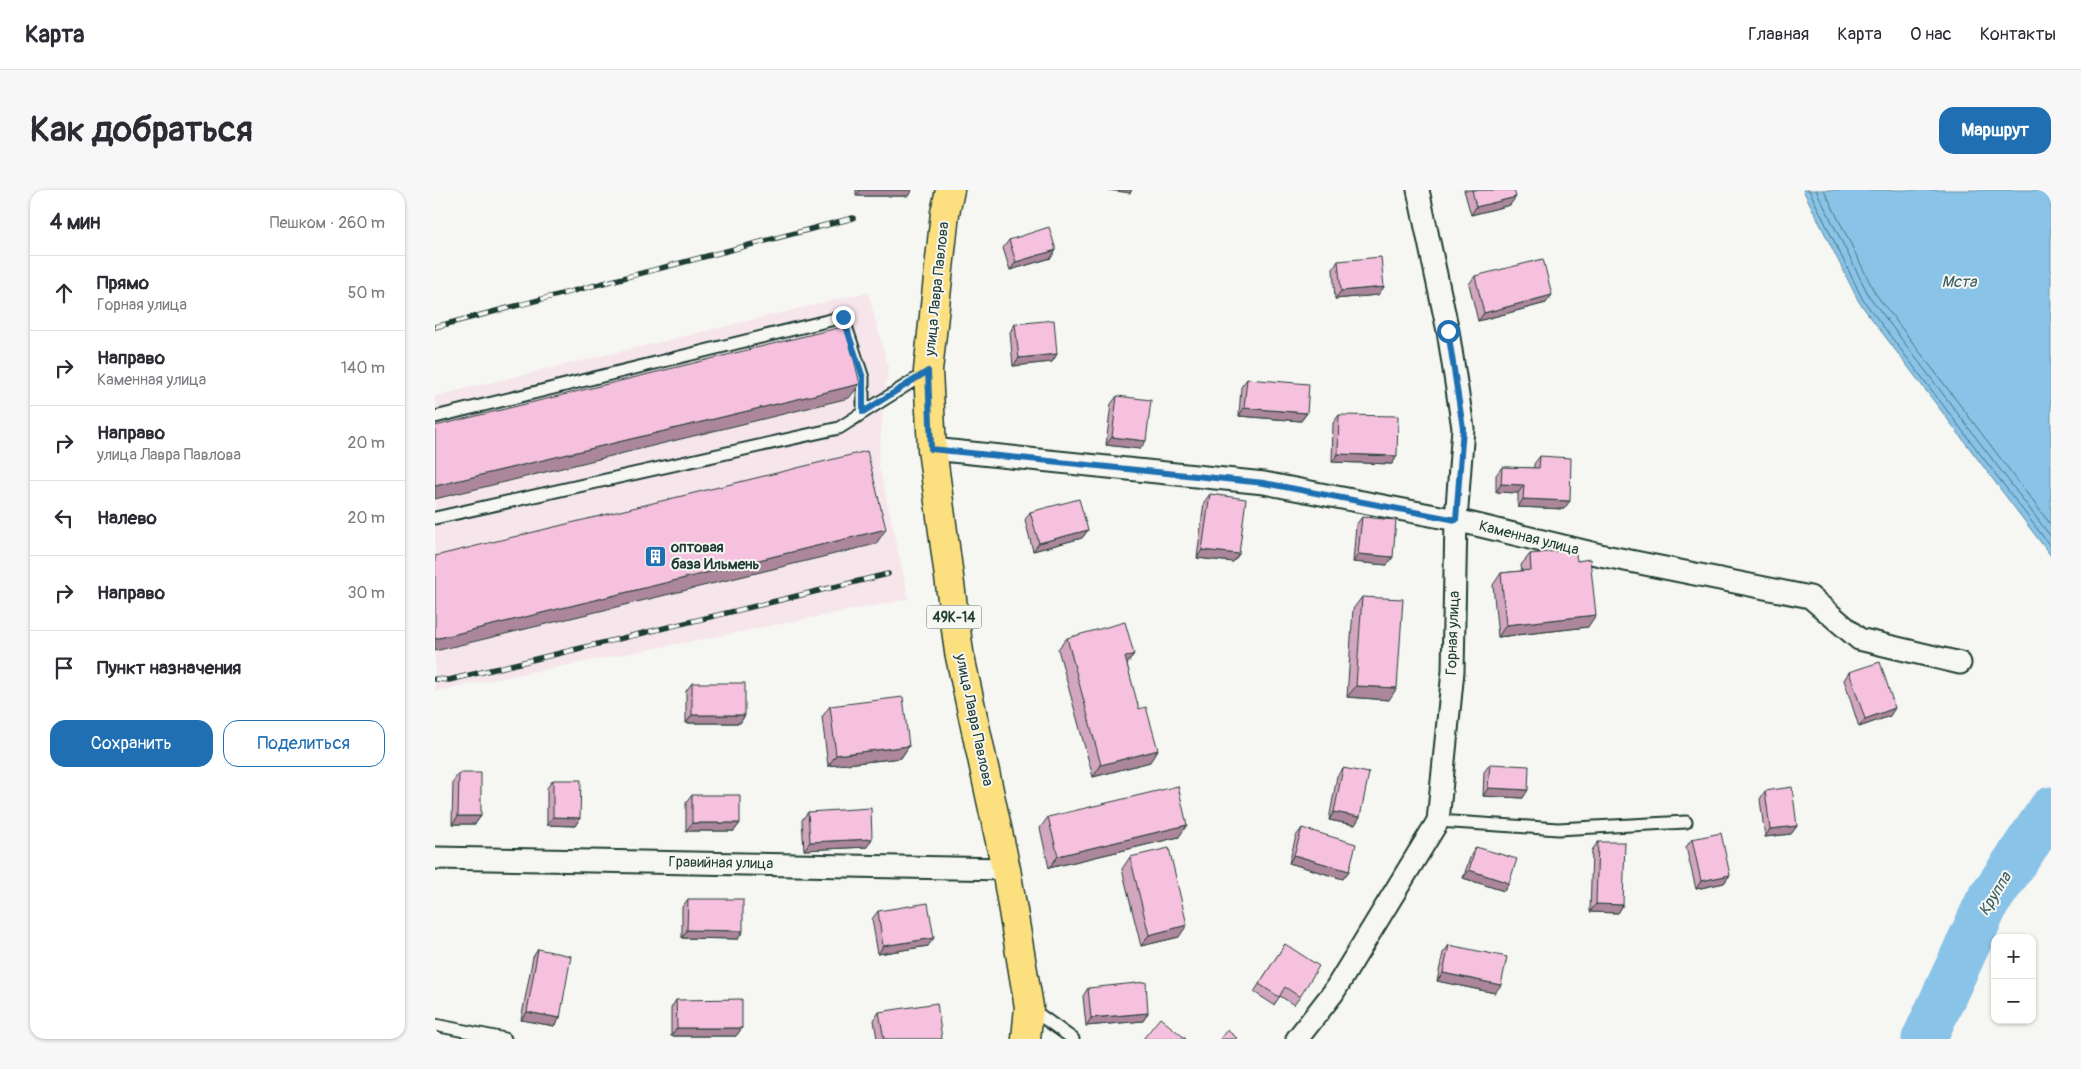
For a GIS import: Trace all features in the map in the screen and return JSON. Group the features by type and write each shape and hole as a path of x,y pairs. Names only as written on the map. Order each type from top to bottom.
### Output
{"main road":[{"name":"улица Лавра Павлова","path":"950,190 945,213 928,371 931,449 959,652 1006,869 1029,1007 1026,1039"}],"street":[{"name":"Горная улица","path":"1297,1039 1333,993 1438,821 1453,671 1456,520 1463,428 1448,331 1418,190"},
{"name":"Каменная улица","path":"931,449 1264,483 1456,520 1600,555 1810,597 1859,640 1960,663"},
{"name":"Гравийная улица","path":"435,858 1006,869"}],"lane":[{"path":"435,417 843,317 863,378 863,412"},
{"path":"435,518 839,428 928,371"},
{"path":"1438,821 1558,829 1686,822"},
{"path":"1029,1007 1073,1039"},
{"path":"435,1025 505,1039"}],"shaded area":[{"path":"868,292 888,367 878,461 909,599 435,691 435,396"}],"water":[{"name":"Мста","path":"1803,190 2051,190 2051,556 1859,302"}],"building":[{"path":"1472,190 1514,190 1516,197 1476,207"},
{"path":"1049,227 1056,250 1016,262 1009,240"},
{"path":"1381,257 1384,287 1341,291 1338,261"},
{"path":"1543,259 1552,295 1484,313 1475,276"},
{"path":"1054,320 1057,354 1019,358 1015,324"},
{"path":"846,326 860,384 435,486 435,426"},
{"path":"1247,379 1309,384 1307,413 1244,408"},
{"path":"1117,396 1151,400 1146,441 1112,437"},
{"path":"1339,415 1398,416 1397,456 1338,454"},
{"name":"оптовая база Ильмень","path":"867,451 886,529 435,639 435,556"},
{"path":"1540,456 1571,458 1570,501 1523,499 1524,485 1501,484 1502,467 1539,468"},
{"path":"1210,494 1246,499 1239,554 1202,550"},
{"path":"1079,499 1088,530 1039,543 1030,512"},
{"path":"1362,517 1396,520 1393,557 1358,554"},
{"path":"1575,549 1577,561 1590,559 1596,615 1506,625 1501,573 1531,570 1530,554"},
{"path":"1362,597 1403,599 1397,688 1356,686"},
{"path":"1125,622 1134,654 1125,657 1139,709 1146,707 1158,750 1101,765 1067,638"},
{"path":"1880,662 1895,708 1865,719 1849,672"},
{"path":"692,683 745,683 745,715 692,715"},
{"path":"903,697 909,746 836,755 830,706"},
{"path":"1490,764 1529,766 1528,790 1488,788"},
{"path":"1343,768 1369,773 1360,817 1334,812"},
{"path":"459,773 481,773 481,816 458,816"},
{"path":"553,780 581,780 580,818 553,817"},
{"path":"1178,786 1187,825 1058,856 1048,817"},
{"path":"1792,787 1797,826 1770,829 1765,791"},
{"path":"692,795 740,795 740,823 692,823"},
{"path":"871,808 872,839 810,842 808,812"},
{"path":"1302,828 1356,844 1349,871 1294,855"},
{"path":"1721,833 1730,875 1701,881 1692,839"},
{"path":"1598,842 1625,842 1623,905 1596,904"},
{"path":"1476,847 1517,859 1509,883 1469,870"},
{"path":"1169,848 1187,925 1149,935 1130,857"},
{"path":"688,899 743,899 743,931 687,930"},
{"path":"928,903 934,938 883,946 878,911"},
{"path":"1285,944 1319,966 1300,997 1285,987 1279,997 1259,984"},
{"path":"1449,945 1507,957 1501,985 1443,973"},
{"path":"538,949 571,956 560,1018 527,1012"},
{"path":"1146,982 1148,1013 1091,1018 1088,988"},
{"path":"742,999 742,1028 677,1028 676,1000"},
{"path":"937,1003 942,1039 884,1039 879,1012"},
{"path":"1160,1018 1186,1039 1143,1039"},
{"path":"1227,1030 1238,1039 1220,1039"}],"waterway":[{"name":"Круппа","path":"1924,1039 1987,903 2051,809"}],"railway":[{"path":"435,327 853,218"},
{"path":"435,679 449,680 888,574"}],"place":[{"name":"оптовая база Ильмень","path":"655,556"}],"route":[{"path":"843,317 863,378 863,412 928,371 931,449 1264,483 1456,520 1463,428 1448,331"}]}
